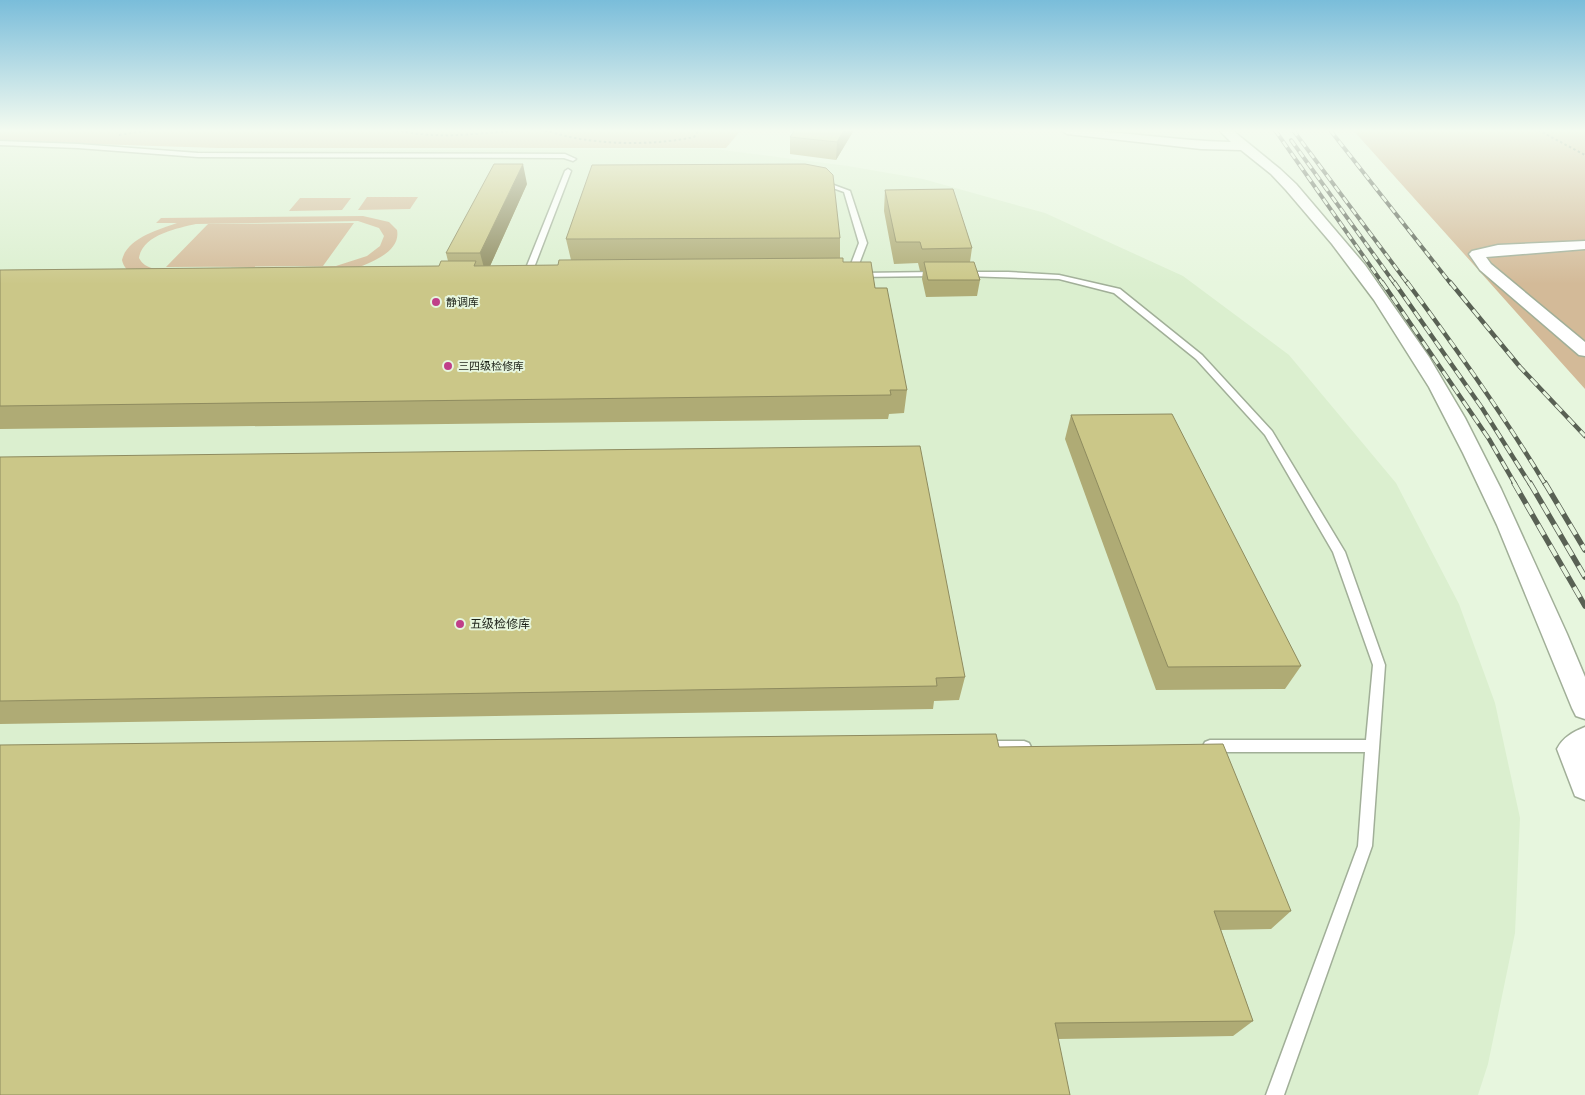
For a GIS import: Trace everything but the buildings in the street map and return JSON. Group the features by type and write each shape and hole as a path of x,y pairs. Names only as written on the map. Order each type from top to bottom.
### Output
{"street":[{"path":"1285,181 1356,264 1404,332 1455,417 1528,571 1585,708"},
{"path":"1585,245 1498,250 1477,254 1485,267 1585,351"},
{"path":"1585,739 1571,749 1585,787"}],"lane":[{"path":"526,278 564,181"},
{"path":"814,181 847,191 863,243 853,275 1008,274 1059,277 1117,291 1199,357 1269,433 1339,552 1379,666 1365,846 1275,1095"},
{"path":"845,264 855,264"},
{"path":"1195,746 1373,746"},
{"path":"977,747 1037,747"}],"shaded area":[{"path":"0,181 931,181 1045,213 1183,276 1289,355 1396,483 1459,604 1495,703 1520,818 1515,933 1488,1064 1478,1095 0,1095"},
{"path":"1399,181 1585,181 1585,389"},
{"path":"367,197 418,197 410,209 358,210"},
{"path":"300,198 351,198 342,210 289,211"},
{"path":"363,216 389,222 397,230 397,239 387,253 369,263 343,272 340,276 152,278 133,274 126,268 122,260 125,252 144,236 177,223 156,223 161,218","holes":["358,221 379,228 384,236 380,246 367,256 336,266 162,270 145,265 139,258 142,250 154,238 171,230 196,224"]},
{"path":"354,223 323,266 166,267 208,224"}],"railway":[{"path":"1311,181 1383,284"},
{"path":"1321,181 1395,284"},
{"path":"1331,181 1408,284"},
{"path":"1370,181 1451,284"},
{"path":"1382,282 1489,439 1515,484"},
{"path":"1394,282 1482,408 1530,484"},
{"path":"1407,282 1479,381 1545,484"},
{"path":"1450,282 1520,367 1585,436"},
{"path":"1514,483 1585,606"},
{"path":"1530,483 1585,577"},
{"path":"1545,483 1585,550"}],"place":[{"name":"静调库","path":"436,302"},
{"name":"三四级检修库","path":"448,366"},
{"name":"五级检修库","path":"460,624"}]}
